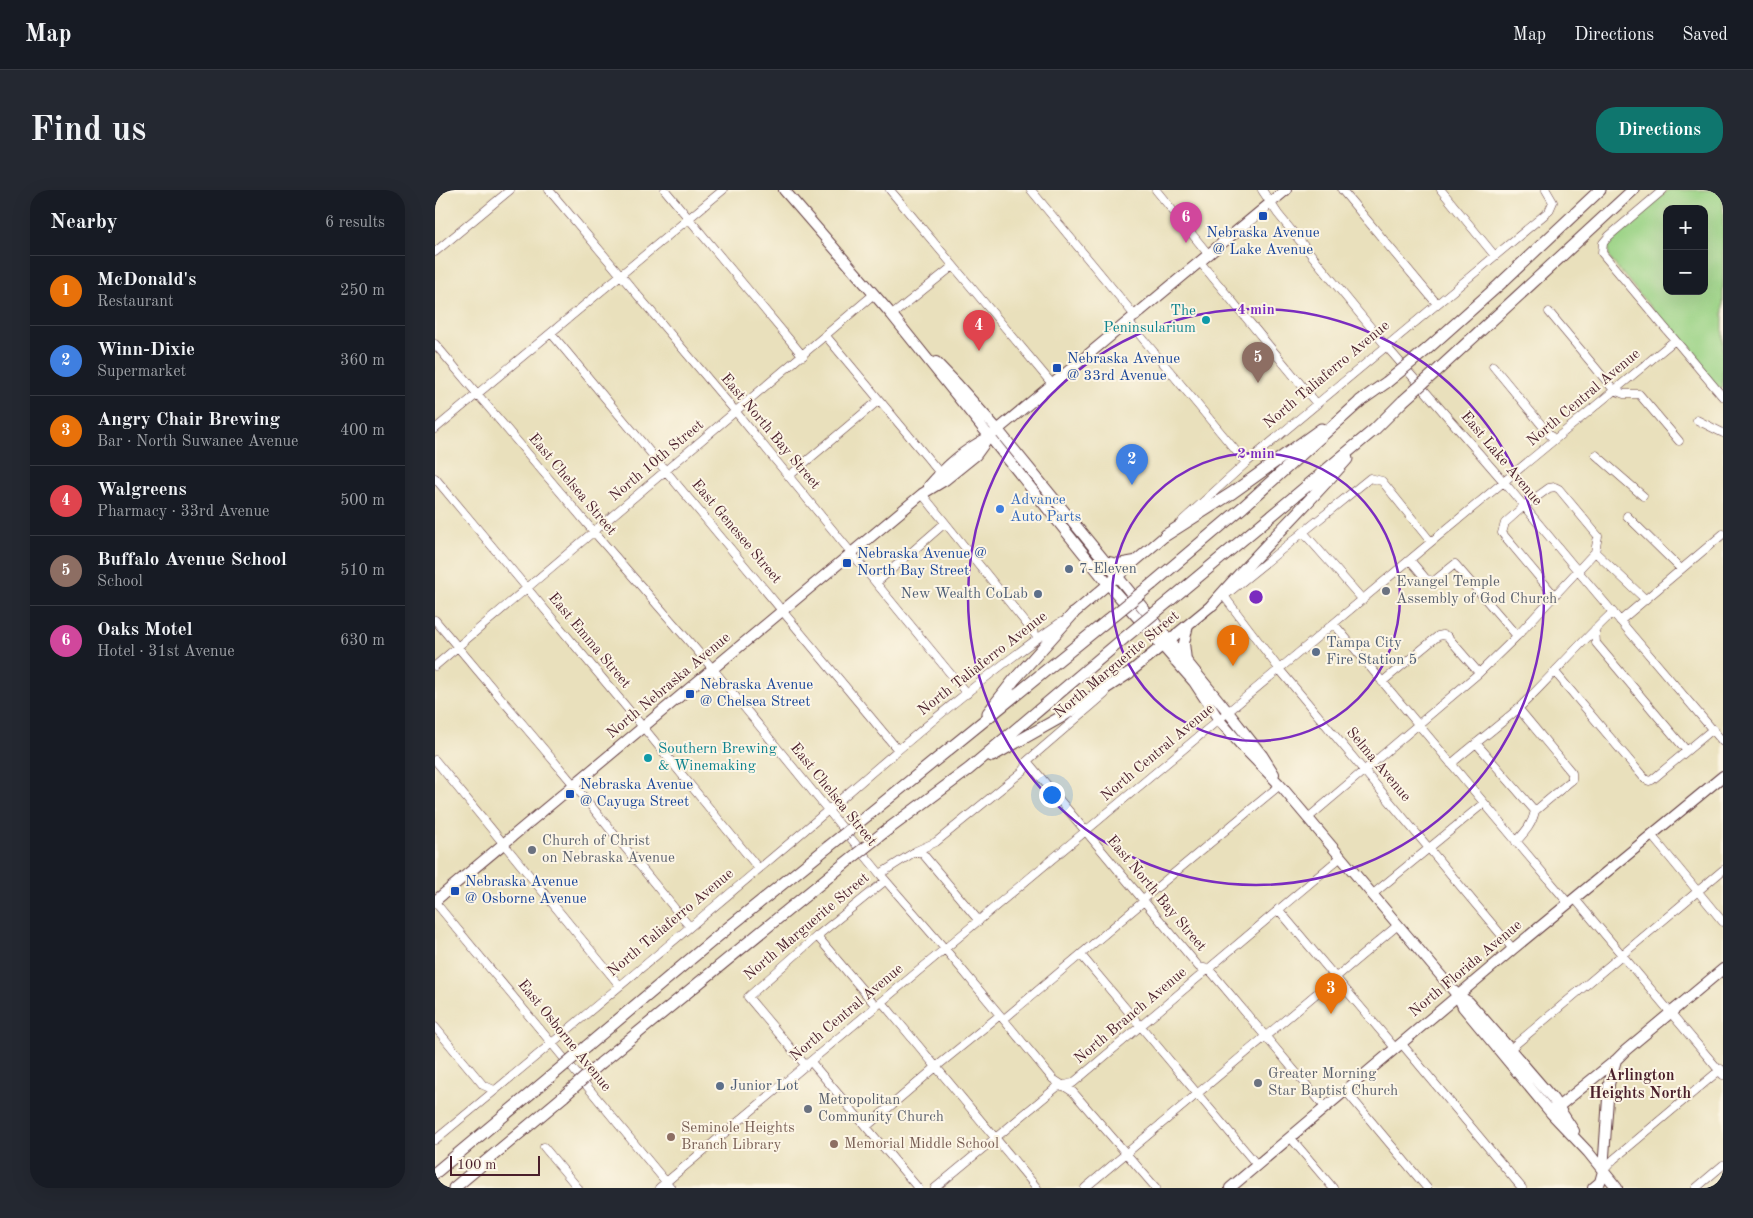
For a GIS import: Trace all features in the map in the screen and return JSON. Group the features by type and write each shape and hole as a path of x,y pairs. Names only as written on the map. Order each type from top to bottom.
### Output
{"highway":[{"path":"1166,535 1232,493 1387,382 1499,285 1600,190"},
{"path":"454,1188 601,1063 843,865 969,769 1373,430 1599,219 1633,190"},
{"path":"1599,219 1638,190"},
{"path":"435,1173 718,936 975,730 1152,584 1243,508 1365,397"},
{"path":"1212,605 1249,562 1313,498 1373,430"},
{"path":"975,730 1014,680 1073,614"},
{"path":"969,769 1063,716 1129,673"}],"main road":[{"path":"784,190 892,315 989,437 1166,642 1186,661 1262,755 1280,785"},
{"name":"North Nebraska Avenue","path":"435,902 922,494 940,474 970,447 989,437 1053,385 1286,190"},
{"path":"905,332 958,384 997,430 1103,561 1112,580"},
{"name":"North Nebraska Avenue","path":"922,494 945,480 977,455 989,437"},
{"name":"North Taliaferro Avenue","path":"1073,614 1166,535"},
{"path":"1103,561 1118,564 1136,560"},
{"name":"North Marguerite Street","path":"1129,673 1212,605"},
{"path":"1186,661 1184,643 1187,625"},
{"path":"1166,642 1219,720 1249,755 1280,785 1373,894 1458,996 1463,1007 1554,1110 1617,1188"},
{"name":"North Florida Avenue","path":"1235,1187 1257,1165 1345,1090 1723,776"},
{"path":"1554,1110 1723,969"},
{"path":"1458,996 1469,1002 1511,1049 1554,1110"},
{"path":"1593,1188 1600,1182 1603,1171 1607,1090 1616,1060"}],"street":[{"path":"435,252 510,190"},
{"name":"East North Bay Street","path":"549,190 736,412 967,694"},
{"path":"665,190 803,356"},
{"path":"435,430 723,190"},
{"path":"890,190 1053,385"},
{"path":"1031,190 1245,463"},
{"path":"1156,190 1209,255"},
{"name":"East Lake Avenue","path":"1262,190 1278,214 1386,346 1504,482 1723,742"},
{"path":"1342,190 1437,304"},
{"path":"1441,190 1495,256"},
{"name":"North Taliaferro Avenue","path":"1166,535 1245,463 1549,211 1553,202 1545,190"},
{"path":"1663,190 1609,236 1603,243 1602,253 1722,396"},
{"path":"1200,262 1317,404"},
{"path":"892,315 953,266"},
{"name":"North 10th Street","path":"435,666 874,294"},
{"path":"1549,312 1614,390 1624,394 1639,394 1679,441"},
{"name":"East Genesee Street","path":"551,333 899,750"},
{"path":"826,336 940,474"},
{"name":"North Central Avenue","path":"659,1188 668,1185 879,1004 1675,340"},
{"name":"East Chelsea Street","path":"435,344 713,669 882,877 945,949 1053,1079 1073,1092 1156,1188"},
{"path":"1493,366 1554,440"},
{"path":"789,476 879,400"},
{"path":"1697,420 1723,433"},
{"path":"1596,455 1643,496"},
{"name":"East Emma Street","path":"435,478 759,869"},
{"name":"North Marguerite Street","path":"1212,605 1367,480 1374,478 1382,481 1431,542"},
{"path":"1308,818 1479,673 1517,636 1595,552 1598,536 1559,488 1555,486 1549,488 1524,506 1505,523 1502,533 1554,595"},
{"path":"922,494 1038,638"},
{"path":"1627,516 1681,569"},
{"path":"876,583 945,523"},
{"path":"1303,532 1363,600"},
{"path":"1620,621 1723,534"},
{"path":"1595,552 1645,599"},
{"path":"1410,560 1425,579 1434,580 1455,564 1517,636"},
{"name":"Selma Avenue","path":"1224,596 1280,670 1513,949"},
{"path":"1451,764 1518,708 1613,612"},
{"name":"North Taliaferro Avenue","path":"435,1138 552,1043 967,694 1038,638 1073,614"},
{"path":"435,620 574,785 689,926"},
{"path":"1334,624 1515,842 1623,956 1722,1071 1614,1159 1603,1171"},
{"path":"1595,629 1596,643 1687,750"},
{"path":"1382,682 1438,636 1443,635 1447,636 1479,673"},
{"path":"1555,672 1645,779 1649,781 1713,729"},
{"name":"North Marguerite Street","path":"809,1064 749,996 882,877 916,851 936,842 1023,771 1027,762 1129,673"},
{"path":"1515,842 1528,829 1535,811 1572,780 1572,773 1518,708"},
{"path":"1476,743 1535,811"},
{"path":"435,760 620,986"},
{"name":"East North Bay Street","path":"1027,762 1199,967 1207,969 1266,1035 1325,1107"},
{"path":"866,1127 936,1067 1081,955 1143,900 1280,785"},
{"path":"1373,894 1483,803"},
{"path":"1652,836 1723,922"},
{"path":"928,861 927,856 930,848 936,842"},
{"path":"916,851 923,854 979,921"},
{"name":"North Branch Avenue","path":"935,1188 1057,1087 1073,1083 1341,857"},
{"path":"1511,1049 1723,870"},
{"name":"East Osborne Avenue","path":"435,902 668,1185"},
{"path":"1278,909 1335,977 1522,1188"},
{"path":"1085,1188 1398,925"},
{"path":"817,936 936,1067 1037,1188"},
{"path":"1081,955 1257,1165"},
{"path":"435,1027 483,1085 494,1090"},
{"path":"809,1064 918,1188"},
{"path":"1345,1090 1427,1188"},
{"path":"1290,1137 1333,1188"},
{"path":"544,1147 578,1188"},
{"path":"1696,1188 1723,1165"}],"green space":[{"path":"1668,190 1723,190 1723,387 1718,388 1611,260 1608,252 1608,243"}],"place":[{"name":"Nebraska Avenue @ Lake Avenue","path":"1263,216"},
{"name":"Oaks Motel","path":"1186,243"},
{"name":"The Peninsularium","path":"1206,320"},
{"name":"Walgreens","path":"979,351"},
{"name":"Nebraska Avenue @ 33rd Avenue","path":"1057,368"},
{"name":"Buffalo Avenue School","path":"1258,383"},
{"name":"Winn-Dixie","path":"1132,485"},
{"name":"Advance Auto Parts","path":"1000,509"},
{"name":"Nebraska Avenue @ North Bay Street","path":"847,563"},
{"name":"7-Eleven","path":"1069,569"},
{"name":"Evangel Temple Assembly of God Church","path":"1386,591"},
{"name":"New Wealth CoLab","path":"1038,594"},
{"name":"Tampa City Fire Station 5","path":"1316,652"},
{"name":"McDonald's","path":"1233,666"},
{"name":"Nebraska Avenue @ Chelsea Street","path":"690,694"},
{"name":"Southern Brewing & Winemaking","path":"648,758"},
{"name":"Nebraska Avenue @ Cayuga Street","path":"570,794"},
{"name":"Church of Christ on Nebraska Avenue","path":"532,850"},
{"name":"Nebraska Avenue @ Osborne Avenue","path":"455,891"},
{"name":"Angry Chair Brewing","path":"1331,1014"},
{"name":"Greater Morning Star Baptist Church","path":"1258,1083"},
{"name":"Junior Lot","path":"720,1086"},
{"name":"Metropolitan Community Church","path":"808,1109"},
{"name":"Seminole Heights Branch Library","path":"671,1137"},
{"name":"Memorial Middle School","path":"834,1144"}],"district":[{"name":"Arlington Heights North","path":"1640,1085"}]}
